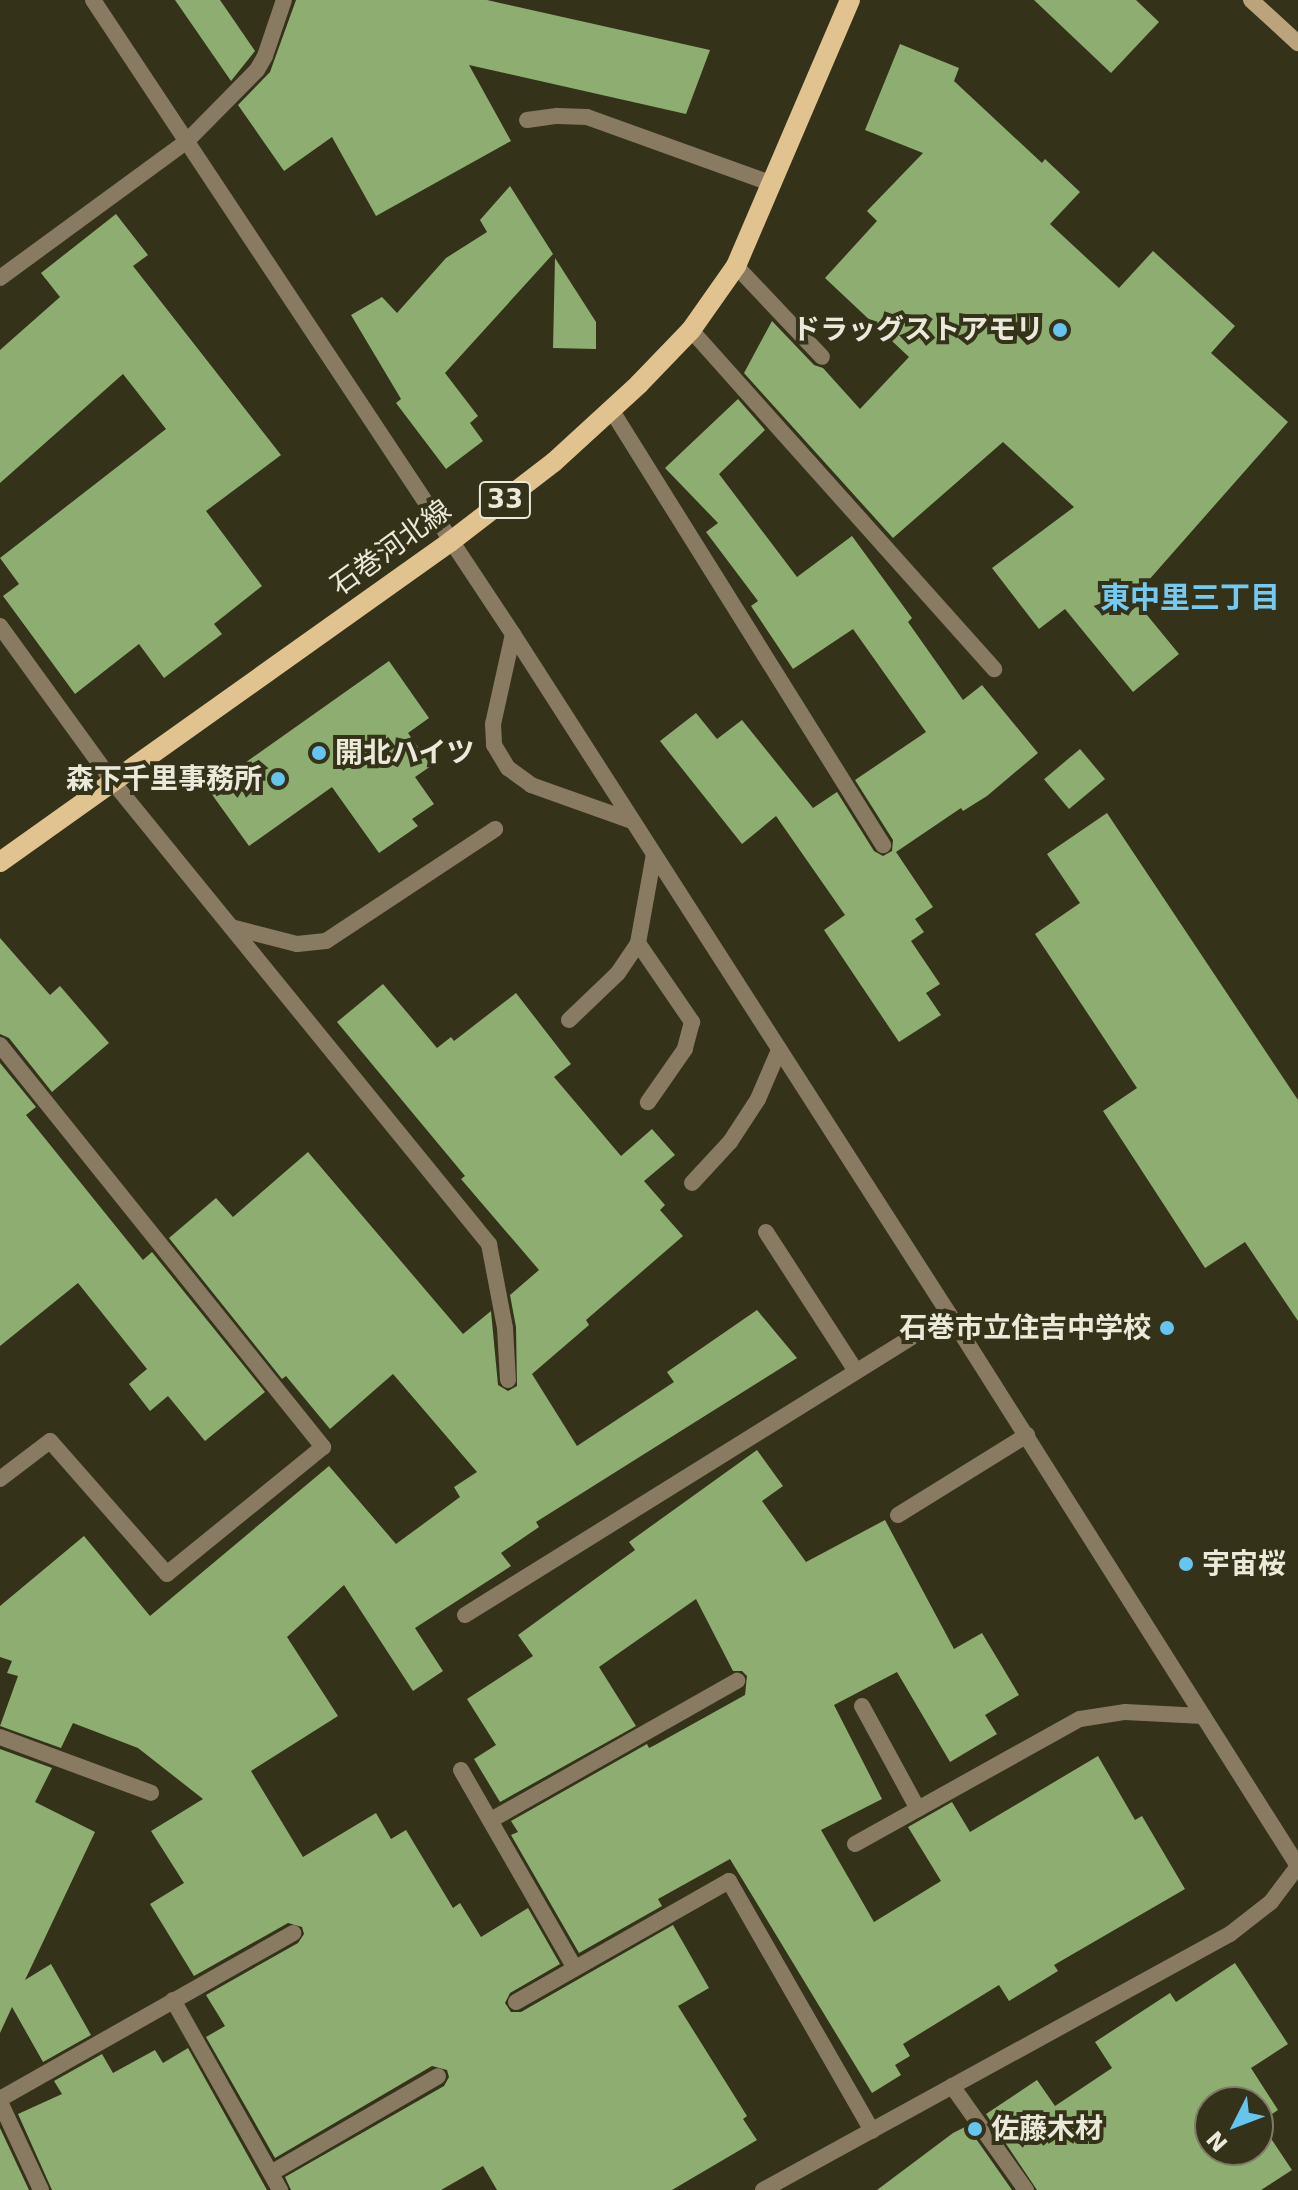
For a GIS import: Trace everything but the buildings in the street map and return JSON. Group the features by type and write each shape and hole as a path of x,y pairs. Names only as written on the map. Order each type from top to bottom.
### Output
{"main road":[{"name":"石巻河北線","path":"0,862 450,542 554,462 612,411 691,330 736,266 850,0"}],"street":[{"path":"93,0 513,634 1027,1435 1298,1866 1271,1902 1230,1934 763,2190"},
{"path":"0,278 186,142 257,70 284,0"},
{"path":"1251,0 1298,43"},
{"path":"527,120 557,116 587,117 773,184"},
{"path":"736,266 822,357"},
{"path":"691,330 994,669"},
{"path":"612,411 883,845"},
{"path":"0,626 113,782 489,1244 505,1328 508,1380"},
{"path":"513,634 493,724 494,745 508,768 531,785 632,821"},
{"path":"231,927 297,944 326,941 495,829"},
{"path":"569,1020 618,973 638,943 654,854"},
{"path":"638,943 692,1022 685,1049 648,1102"},
{"path":"0,1045 323,1447 167,1574 50,1441 0,1479"},
{"path":"692,1183 730,1142 758,1099 779,1050"},
{"path":"766,1232 856,1371"},
{"path":"465,1615 949,1314"},
{"path":"898,1515 1027,1435"},
{"path":"491,1820 737,1681"},
{"path":"862,1706 918,1809"},
{"path":"855,1844 1080,1719 1125,1712 1203,1716"},
{"path":"0,1737 151,1793"},
{"path":"461,1770 575,1968"},
{"path":"516,2002 729,1881 872,2131"},
{"path":"41,2190 0,2100 293,1933"},
{"path":"173,2000 280,2190"},
{"path":"271,2173 438,2076"},
{"path":"952,2086 1026,2190"}],"place":[{"name":"ドラッグストアモリ","path":"1060,330"},
{"name":"開北ハイツ","path":"319,753"},
{"name":"森下千里事務所","path":"278,779"},
{"name":"石巻市立住吉中学校","path":"1167,1328"},
{"name":"宇宙桜","path":"1186,1564"},
{"name":"佐藤木材","path":"975,2129"}],"district":[{"name":"東中里三丁目","path":"1190,598"}]}
